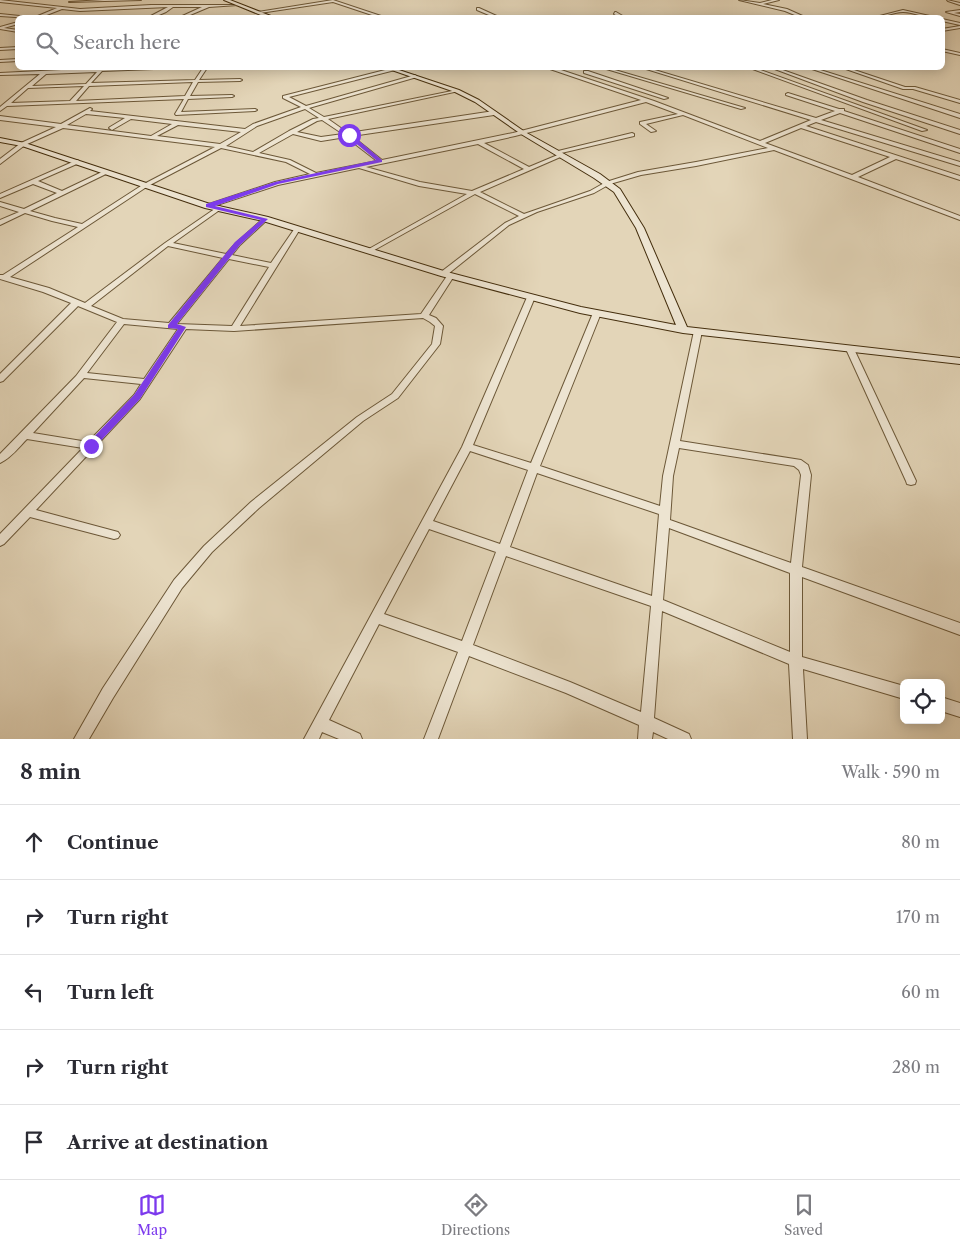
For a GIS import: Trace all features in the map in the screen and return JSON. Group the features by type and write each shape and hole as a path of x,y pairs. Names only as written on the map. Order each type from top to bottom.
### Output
{"street":[{"path":"42,15 64,7 72,1 147,0"},
{"path":"226,0 267,15"},
{"path":"742,0 786,10 798,15"},
{"path":"759,4 777,0"},
{"path":"949,0 960,4"},
{"path":"0,1 80,10 236,5"},
{"path":"0,5 13,1"},
{"path":"260,12 333,1 377,15"},
{"path":"156,15 173,6"},
{"path":"186,15 208,6"},
{"path":"478,9 493,15"},
{"path":"886,15 903,11 921,15"},
{"path":"960,12 948,12 960,16"},
{"path":"615,13 619,15"},
{"path":"0,14 15,16"},
{"path":"945,21 960,25"},
{"path":"0,28 15,24"},
{"path":"945,29 960,25"},
{"path":"0,28 15,30"},
{"path":"945,48 951,47"},
{"path":"0,49 15,48"},
{"path":"945,50 960,54"},
{"path":"0,66 8,60"},
{"path":"0,61 15,60"},
{"path":"0,74 38,70"},
{"path":"0,110 47,70"},
{"path":"72,102 101,70"},
{"path":"204,70 178,114 255,110"},
{"path":"380,161 349,135 307,107 286,96 384,70"},
{"path":"397,70 457,91 477,101 523,132 608,183 617,191 640,228 683,330"},
{"path":"559,70 761,142 960,218"},
{"path":"575,75 594,70"},
{"path":"612,70 744,108"},
{"path":"652,70 960,164"},
{"path":"758,70 924,130"},
{"path":"780,70 865,101 960,132"},
{"path":"817,70 960,116"},
{"path":"851,70 905,88 913,88 960,102"},
{"path":"586,72 666,98"},
{"path":"2,277 146,185 220,146 255,125 307,107 415,76"},
{"path":"29,87 240,80"},
{"path":"140,89 144,83"},
{"path":"256,153 309,122 457,91"},
{"path":"130,100 135,94"},
{"path":"788,94 959,150"},
{"path":"0,100 9,103 72,102 232,96"},
{"path":"208,206 276,183 479,142 646,100"},
{"path":"0,162 23,144 62,126 104,101"},
{"path":"761,142 865,101"},
{"path":"86,112 245,131"},
{"path":"291,132 321,139 494,113"},
{"path":"653,131 641,124 684,114"},
{"path":"112,128 132,117"},
{"path":"0,118 220,146 288,161 314,174"},
{"path":"152,138 177,123"},
{"path":"801,126 960,178"},
{"path":"368,251 473,193 529,169 559,153 632,135"},
{"path":"0,140 23,144 208,206 265,219 447,275 597,313 698,332 960,361"},
{"path":"479,142 529,169"},
{"path":"424,316 447,275 507,224 592,192 608,183 640,173 775,148"},
{"path":"854,177 895,157"},
{"path":"0,196 77,162"},
{"path":"358,166 420,184 473,193 524,216"},
{"path":"0,223 106,172"},
{"path":"32,181 63,193"},
{"path":"0,204 82,226"},
{"path":"0,379 82,304 219,208"},
{"path":"171,326 238,244 265,219"},
{"path":"234,329 297,229"},
{"path":"167,244 273,266"},
{"path":"2,277 46,290 122,320 171,326 234,329 424,316 433,320 439,326 436,344 396,396 360,419 270,492 208,549 178,584 108,693 81,739"},
{"path":"311,739 467,447 531,297"},
{"path":"431,739 534,468 597,313"},
{"path":"0,459 10,452 81,375 122,320"},
{"path":"0,541 137,397 183,327"},
{"path":"645,739 668,476 698,332"},
{"path":"850,349 911,481"},
{"path":"81,375 147,382"},
{"path":"26,435 91,446"},
{"path":"675,444 797,463 804,468 806,476 796,569 796,661 800,739"},
{"path":"467,447 534,468 796,569 960,629"},
{"path":"28,512 114,535"},
{"path":"426,523 657,603 796,661 900,692"},
{"path":"376,617 467,648 647,721 684,739"},
{"path":"945,705 960,710"},
{"path":"319,723 355,739"}],"route":[{"path":"91,446 137,397 183,327 171,326 238,244 265,219 208,206 276,183 380,161 349,135"}]}
